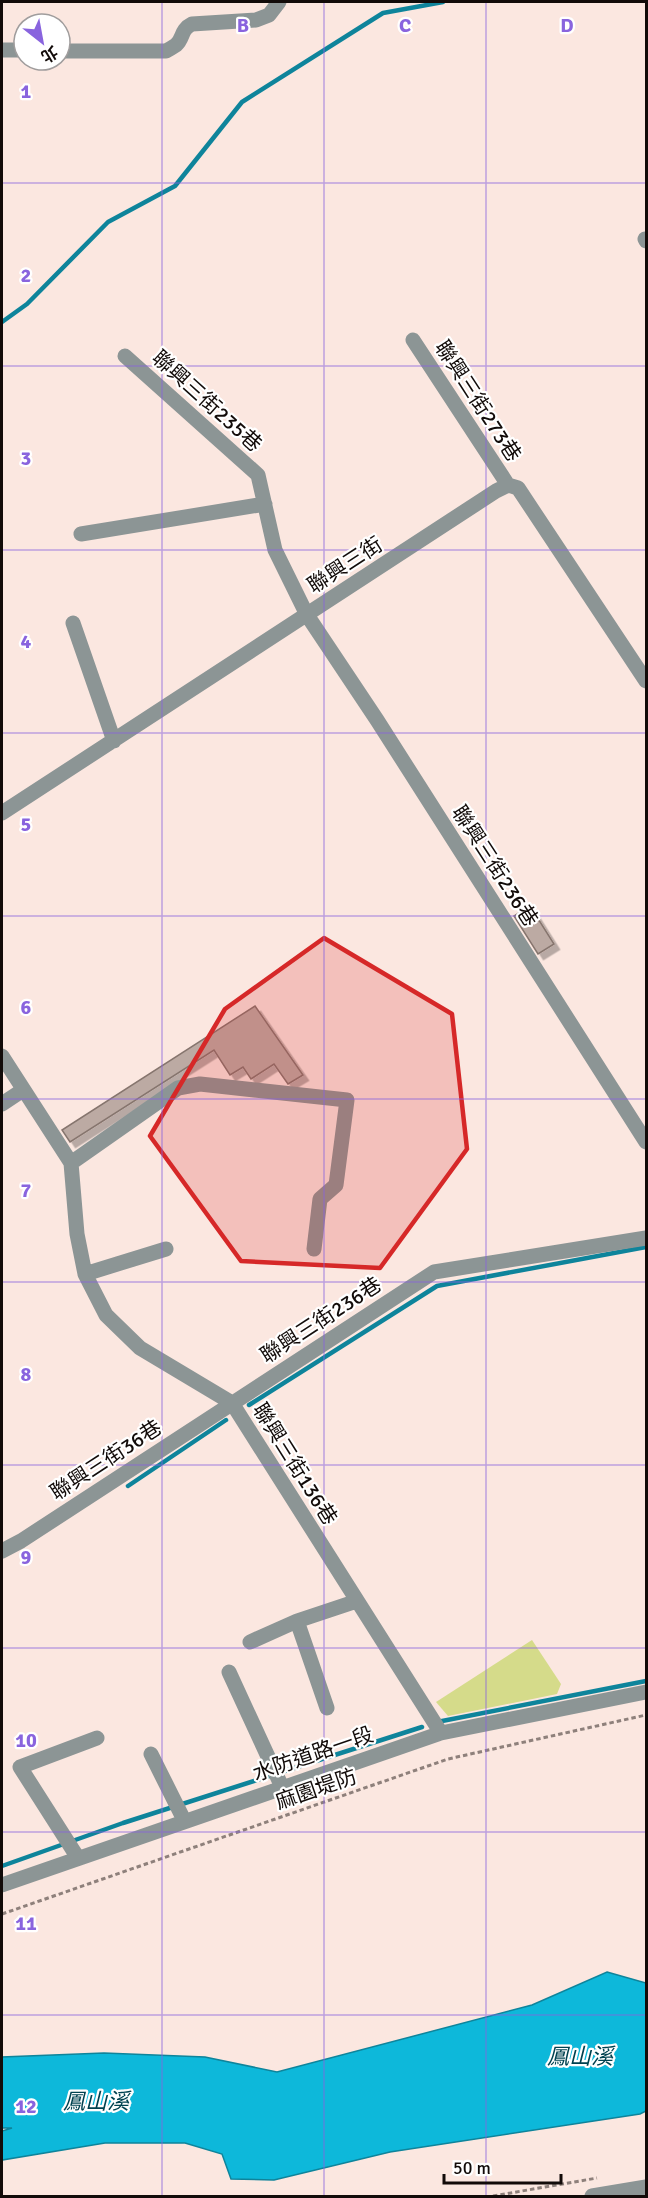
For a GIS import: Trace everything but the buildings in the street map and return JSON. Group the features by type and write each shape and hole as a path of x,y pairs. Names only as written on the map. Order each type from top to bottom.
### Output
{"street":[{"path":"72,51 166,51 178,43 182,32 192,24 256,20 269,15 279,2"},
{"name":"聯興三街273巷","path":"413,340 508,485"},
{"name":"聯興三街235巷","path":"125,356 258,475 275,550 307,615"},
{"path":"508,485 518,488 646,681"},
{"name":"聯興三街","path":"2,813 508,485"},
{"path":"81,534 265,504"},
{"name":"聯興三街236巷","path":"307,615 377,720 646,1142"},
{"path":"73,623 114,741"},
{"name":"聯興三街136巷","path":"2,1056 70,1163 77,1234 85,1274 106,1315 140,1348 232,1403 441,1732"},
{"path":"70,1163 178,1088 200,1084 347,1100 336,1185 320,1199 314,1249"},
{"path":"2,1104 23,1090"},
{"name":"聯興三街236巷","path":"232,1403 434,1272 646,1238"},
{"path":"85,1274 166,1249"},
{"name":"聯興三街36巷","path":"2,1551 21,1541 232,1403"},
{"path":"250,1642 297,1621 357,1601"},
{"path":"297,1621 327,1708"},
{"path":"229,1672 278,1779"},
{"name":"水防道路一段","path":"2,1885 71,1848 278,1779 441,1732 646,1692"},
{"path":"71,1848 20,1767 97,1738"},
{"path":"152,1754 179,1811"},
{"path":"592,2196 646,2187"}],"path":[{"name":"麻園堤防","path":"2,1914 448,1759 646,1715"},
{"path":"493,2196 605,2177"}],"highlighted area":[{"path":"324,938 452,1014 467,1149 380,1268 241,1261 150,1136 225,1009"}],"green space":[{"path":"532,1640 561,1684 557,1694 448,1716 436,1702"}],"water":[{"name":"鳳山溪","path":"607,1972 646,1983 646,2111 640,2114 390,2152 274,2180 231,2179 222,2154 185,2143 105,2143 2,2160 2,2131 12,2128 2,2128 2,2057 104,2053 205,2057 277,2072 532,2005"}],"waterway":[{"path":"2,322 27,304 108,222 175,186 242,102 383,13 443,2"},
{"path":"249,1405 437,1286 646,1247"},
{"path":"128,1486 226,1420"},
{"path":"437,1722 646,1681"},
{"path":"2,1866 123,1823 422,1727"}]}
